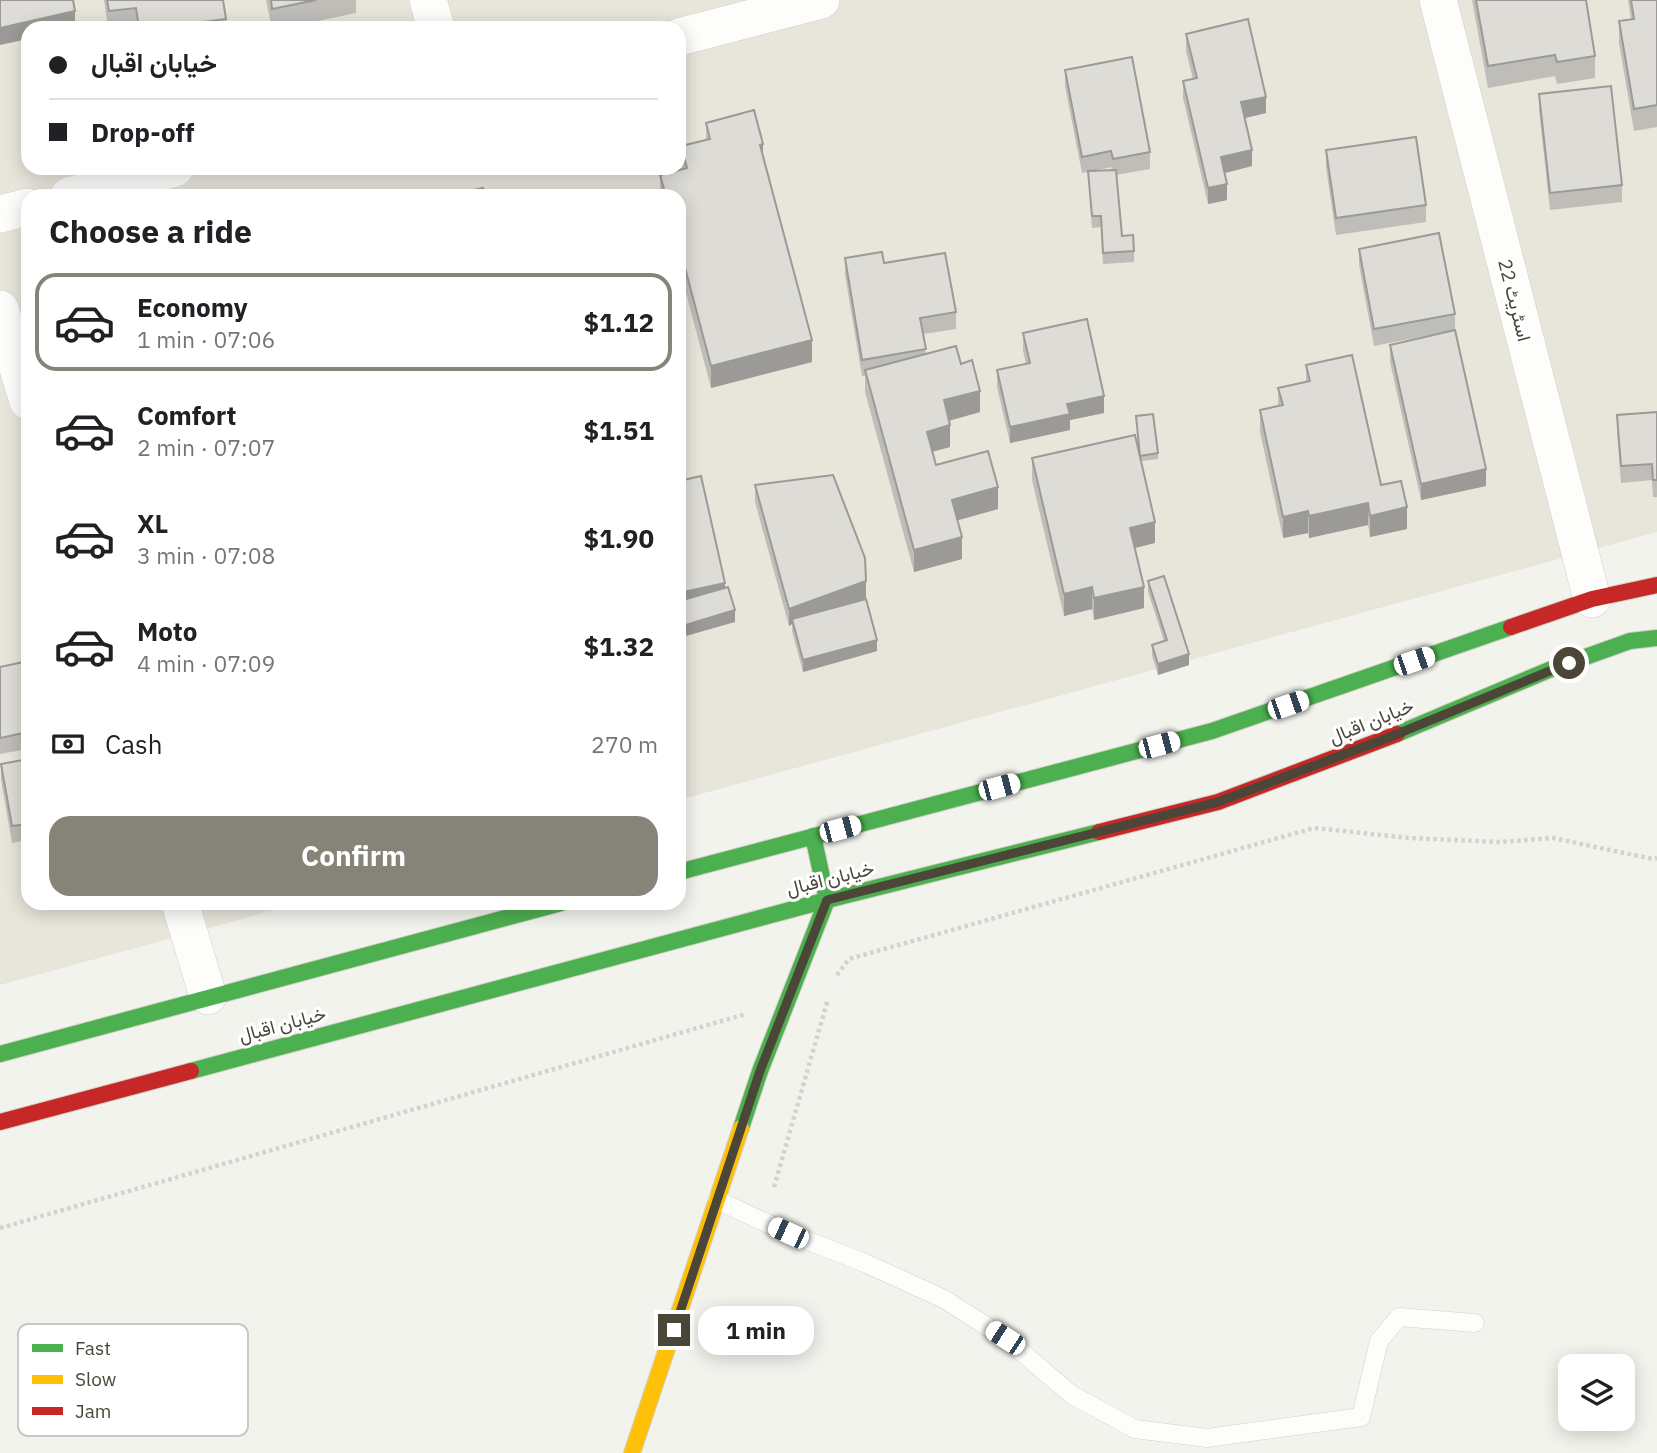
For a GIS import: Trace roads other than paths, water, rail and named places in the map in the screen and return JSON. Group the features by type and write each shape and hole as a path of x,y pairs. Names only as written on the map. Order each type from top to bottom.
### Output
{"main road":[{"path":"686,870 1212,731 1592,599 1657,585"},
{"name":"خیابان اقبال","path":"0,1122 827,900 1218,802 1390,737 1549,670 1630,641 1657,638"},
{"path":"632,1453 760,1071 827,900 813,836"},
{"path":"0,1054 534,910"}],"street":[{"path":"428,0 434,21"},
{"path":"686,35 821,0"},
{"name":"اسٹریٹ 22","path":"1438,0 1592,599"},
{"path":"96,189 149,175"},
{"path":"0,214 21,209"},
{"path":"0,309 21,378"},
{"path":"182,910 208,996"}],"lane":[{"path":"718,1200 788,1233 865,1263 944,1299 1005,1338 1072,1395 1135,1429 1207,1438 1361,1417 1379,1341 1399,1317 1475,1322"}]}
